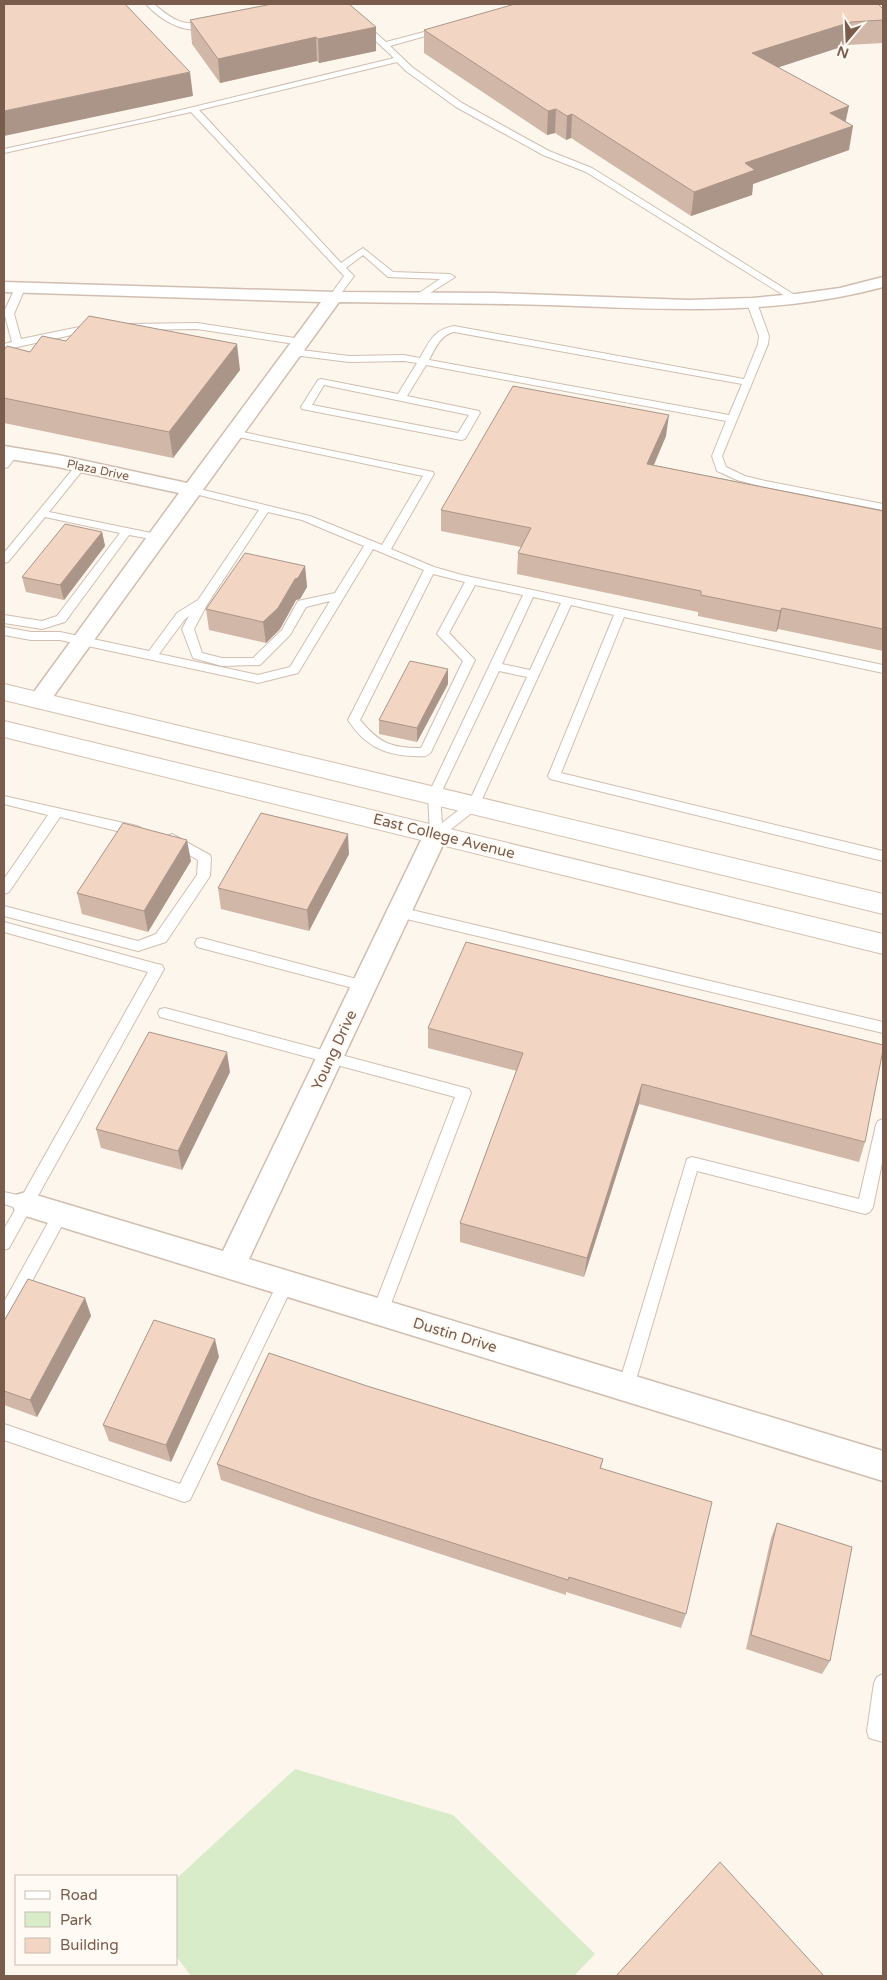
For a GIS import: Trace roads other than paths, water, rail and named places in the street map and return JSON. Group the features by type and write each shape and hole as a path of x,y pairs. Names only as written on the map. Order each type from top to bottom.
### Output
{"main road":[{"path":"4,692 883,904"},
{"path":"4,714 16,712 32,713 184,747 257,752"},
{"name":"East College Avenue","path":"4,729 883,944"}],"street":[{"path":"12,287 688,305 752,304 796,300 881,284"},
{"path":"39,700 81,640 334,297"},
{"name":"Plaza Drive","path":"7,457 81,466 191,490"},
{"name":"Young Drive","path":"231,1266 436,834"},
{"name":"Dustin Drive","path":"15,1201 883,1466"}],"lane":[{"path":"150,4 174,24 192,26 214,22"},
{"path":"339,4 409,69 459,104 546,153 589,170 796,300"},
{"path":"385,45 449,27"},
{"path":"4,151 194,110 400,59"},
{"path":"194,110 349,276 334,297"},
{"path":"340,268 364,251 391,275 450,277 419,298"},
{"path":"12,287 6,314 17,343"},
{"path":"752,304 764,336 717,456 721,470 760,483 883,507"},
{"path":"4,347 95,327 197,326 349,359 404,358 732,419"},
{"path":"401,398 438,338 444,332 454,330 747,382"},
{"path":"321,382 401,398 475,413 461,437 306,406 321,382"},
{"path":"233,434 429,474 384,550"},
{"path":"4,560 81,466"},
{"path":"191,490 306,518 430,569 471,581 883,669"},
{"path":"266,507 202,603 188,629 197,655 222,662 256,662 286,632 302,604 339,596"},
{"path":"42,513 157,537"},
{"path":"4,620 42,625 61,619 127,530"},
{"path":"4,630 31,636 60,636 258,678 294,670 370,544"},
{"path":"430,569 354,720 365,735 380,747 399,752 425,752 469,660 443,634 471,581"},
{"path":"436,834 434,795 529,594"},
{"path":"436,834 474,805 567,602"},
{"path":"152,655 180,616 202,603"},
{"path":"620,613 554,776 883,856"},
{"path":"494,666 533,675"},
{"path":"4,800 170,838 205,858 203,876 161,938 138,946 4,911"},
{"path":"4,889 56,813"},
{"path":"399,912 883,1028"},
{"path":"4,927 157,969 15,1201 4,1243"},
{"path":"202,943 364,986"},
{"path":"165,1013 464,1093 380,1312"},
{"path":"626,1387 692,1163 866,1207 883,1125"},
{"path":"4,1317 60,1215"},
{"path":"4,1432 184,1494 286,1283"},
{"path":"883,1683 876,1731 883,1734"}]}
